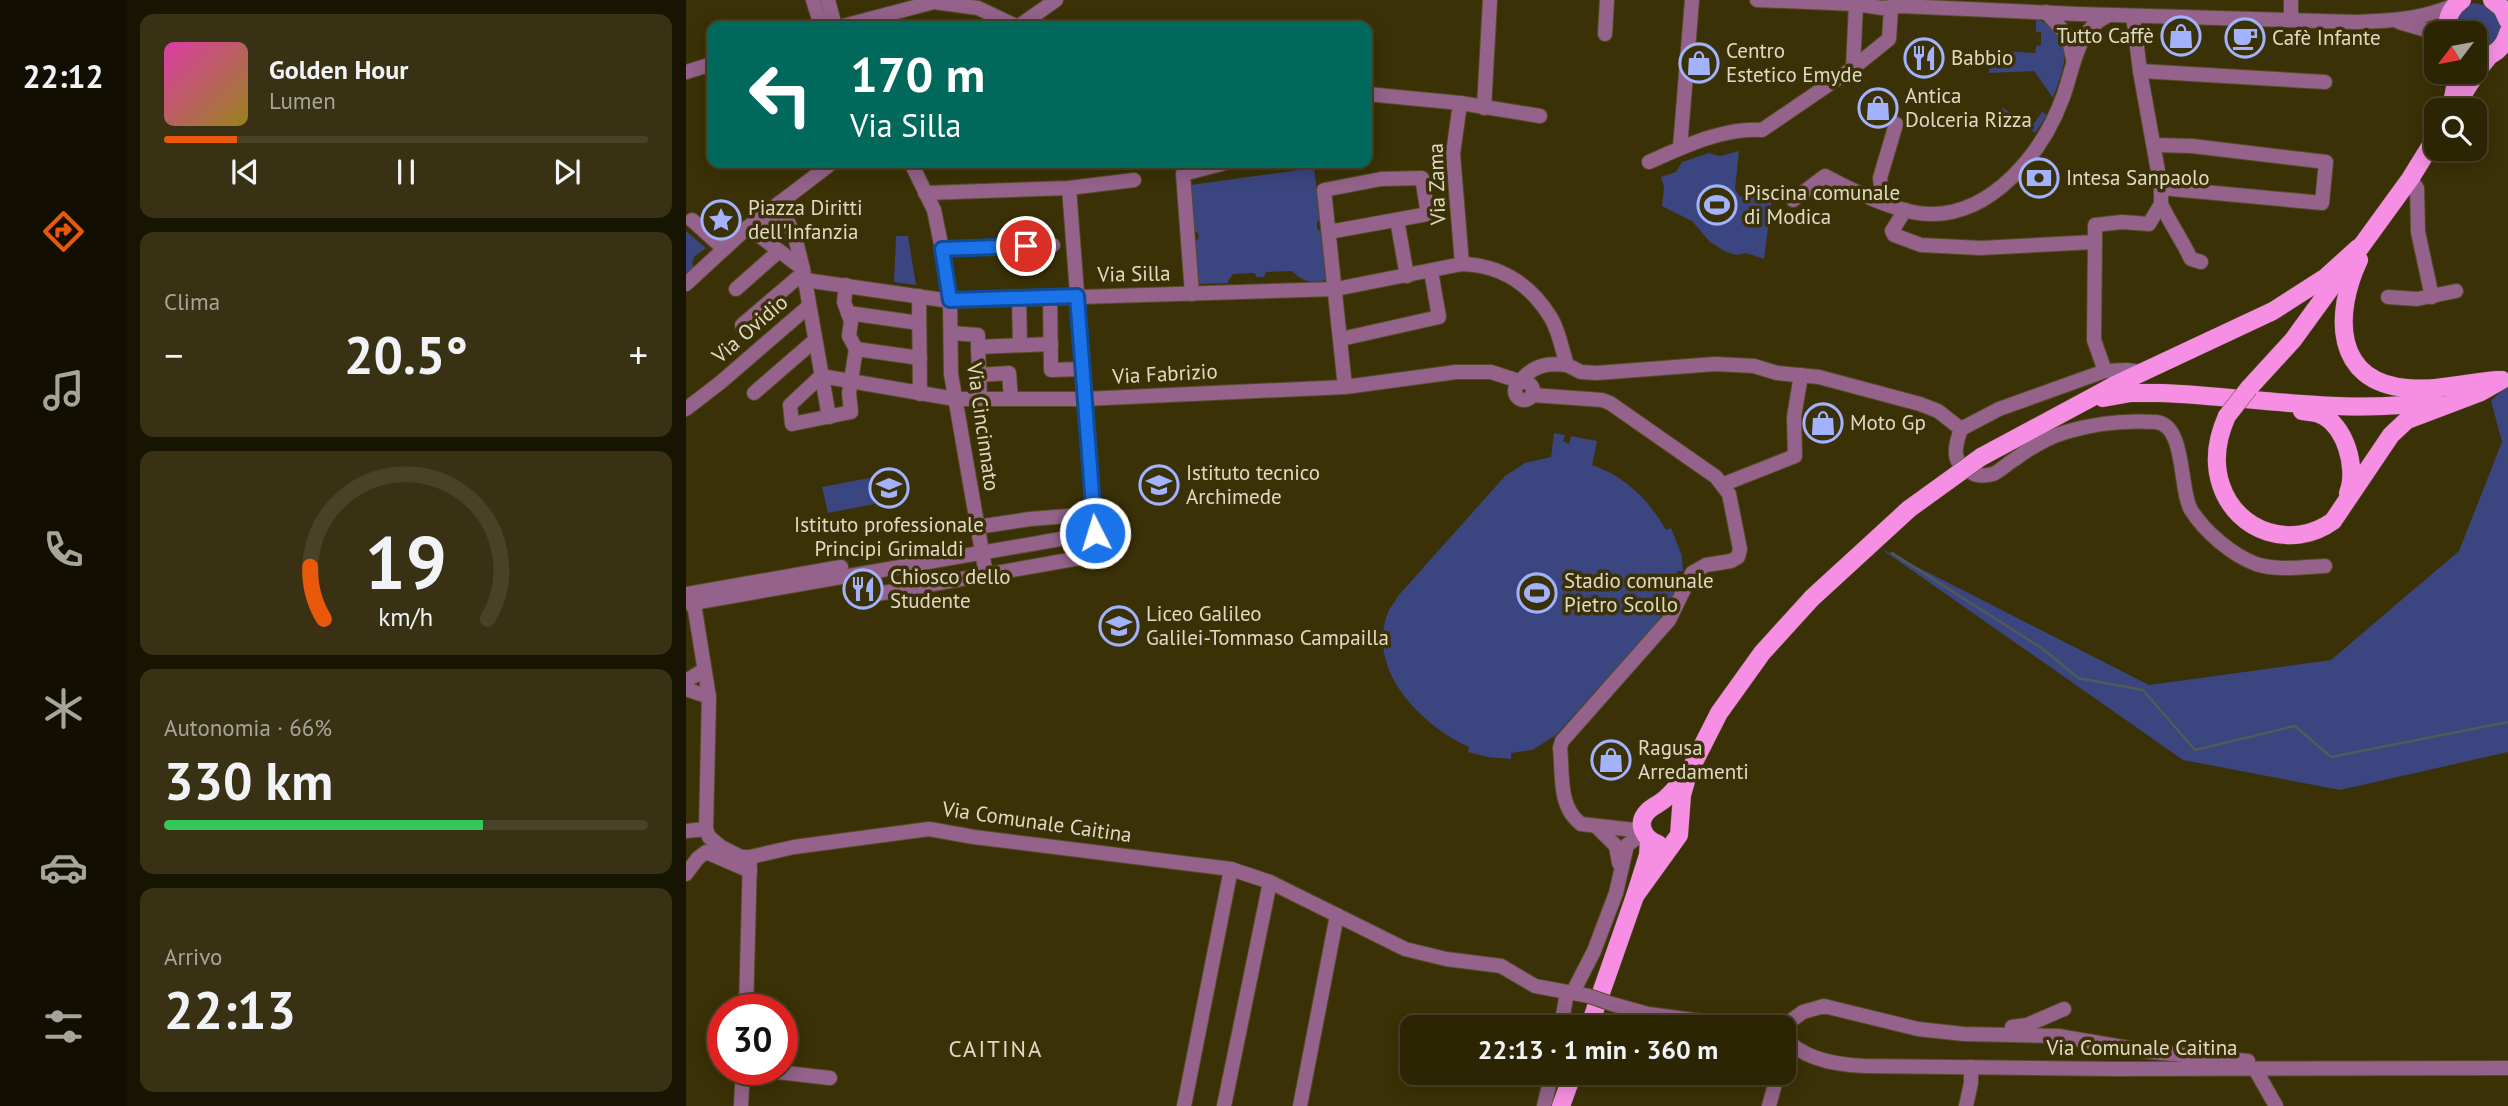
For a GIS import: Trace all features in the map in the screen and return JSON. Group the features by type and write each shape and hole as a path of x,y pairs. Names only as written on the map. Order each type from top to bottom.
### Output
{"main road":[{"path":"2448,21 2460,2"},
{"path":"2459,98 2479,69 2505,41 2508,33"},
{"path":"2424,156 2293,340 2227,415 2220,431 2216,455 2221,485 2238,512 2257,527 2293,536 2321,529 2340,512 2391,435 2407,420 2481,392 2505,378"},
{"path":"2373,230 2353,271 2343,308 2343,334 2350,355 2357,364 2378,381 2405,388 2439,388 2505,378"},
{"path":"1635,896 1681,829 1680,816 1688,774 1719,713 1741,680 1789,621 1909,509 1980,457 2009,440 2141,372 2273,311 2326,277 2358,248"},
{"path":"2083,403 2131,393 2198,394 2336,405 2414,404 2457,395 2505,378"},
{"path":"2198,394 2320,414 2327,419 2342,437 2351,461 2350,487 2340,512"},
{"path":"1593,1015 1648,855 1643,819 1688,774"},
{"path":"1653,809 1671,807 1680,816"},
{"path":"1645,834 1659,845 1675,839"},
{"path":"1561,1106 1569,1085"}],"street":[{"path":"813,0 819,21"},
{"path":"828,0 834,21"},
{"path":"1025,21 1056,0"},
{"path":"1484,108 1490,0"},
{"path":"1605,34 1607,0"},
{"path":"1680,148 1692,0"},
{"path":"1757,0 1985,5 2046,12 2133,16 2398,21 2441,11 2460,2"},
{"path":"2291,0 2291,20"},
{"path":"862,21 934,2 978,8 1007,21"},
{"path":"1853,68 1856,4"},
{"path":"1649,162 1680,148 1744,129 1762,130 1853,68 1889,39 1889,4"},
{"path":"2046,12 2075,37"},
{"path":"1793,200 1825,176 1850,190 1905,210 1930,214 1950,212 1987,198 2003,186 2030,155 2062,100 2074,64 2075,14"},
{"path":"2075,37 2108,15"},
{"path":"2133,16 2161,188 2161,204 2191,259 2201,262"},
{"path":"2398,21 2424,29"},
{"path":"686,72 707,66"},
{"path":"2140,71 2325,82"},
{"path":"1372,94 1460,103 1540,116"},
{"name":"Via Zama","path":"1460,103 1453,154 1462,264"},
{"path":"1882,201 1880,178 1896,124"},
{"path":"2154,145 2192,145 2326,162 2322,203 2161,188"},
{"path":"686,284 724,249 753,230 826,168"},
{"name":"Via Cincinnato","path":"913,168 934,210 942,249 950,300 951,374 986,575"},
{"path":"1192,294 1183,174 1206,168"},
{"path":"1329,232 1428,214 1422,178 1381,179 1324,190 1345,387"},
{"path":"2410,179 2417,188 2420,246 2432,297"},
{"path":"925,192 1069,188 1134,180"},
{"path":"873,572 877,594 1097,555 1069,188"},
{"path":"2105,371 2094,340 2095,225 2122,222 2149,224 2161,204"},
{"path":"781,207 795,237 804,274 829,417"},
{"path":"1905,210 1892,231 1898,237 1921,245 1981,248 2095,242"},
{"path":"692,220 724,249"},
{"path":"1398,220 1406,276"},
{"path":"753,230 804,274"},
{"path":"942,249 1054,245"},
{"path":"736,289 779,251"},
{"path":"1462,264 1481,264 1506,273 1534,296 1553,320 1567,365"},
{"name":"Via Silla","path":"804,274 846,285 950,300 1336,289 1462,264"},
{"path":"1341,339 1439,317 1432,271"},
{"path":"743,325 804,274"},
{"path":"821,376 790,404 792,424 851,412 849,393 856,349 849,336 851,321 844,302 846,285"},
{"path":"2388,297 2432,297 2456,291"},
{"path":"919,296 920,394"},
{"path":"1050,297 1052,370 1082,369"},
{"path":"1019,298 1020,345"},
{"name":"Via Ovidio","path":"686,409 809,306"},
{"path":"848,313 919,323"},
{"path":"951,333 978,335 980,399"},
{"path":"754,393 814,341"},
{"path":"978,347 1051,344"},
{"path":"856,349 920,358"},
{"path":"1525,387 1524,377 1528,373 1549,363 1567,365 1581,372 1597,373 1715,364 1754,366 1777,373 1858,386 1920,404 1938,411 1961,429"},
{"path":"2141,372 2105,371 1999,409 1961,429 1955,446 1956,461 1964,470 1978,475 1993,474 2026,451 2064,432 2126,421 2160,422 2171,430 2178,446 2183,490 2191,510 2208,530 2237,555 2258,565 2325,566"},
{"name":"Via Fabrizio","path":"821,376 955,399 1084,399 1345,387 1456,372 1491,372 1525,387 1552,388 1572,398 1610,403 1724,484"},
{"path":"979,374 1009,373 1011,399"},
{"path":"1645,834 1581,824 1569,813 1565,805 1560,748 1562,741 1670,620 1692,573 1706,565 1731,561 1738,557 1738,538 1729,494 1724,484 1794,456 1794,417 1801,375"},
{"path":"978,532 1030,519 1093,508"},
{"path":"750,864 721,847 709,837 706,829 709,697 688,597 850,570 873,572 1095,533"},
{"path":"686,681 704,670"},
{"path":"686,689 709,697"},
{"path":"1598,825 1653,809"},
{"path":"1598,825 1616,846 1619,855 1618,886"},
{"path":"686,831 706,829"},
{"name":"Via Comunale Caitina","path":"750,864 794,847 929,829 1231,869 1270,883 1405,949 1446,959 1501,966 1535,986 1589,996 1656,1015"},
{"path":"1564,1015 1570,992 1594,951 1618,886 1627,845 1645,834"},
{"path":"686,874 706,852 750,864"},
{"path":"746,994 750,864"},
{"path":"1184,1106 1231,869"},
{"path":"1224,1106 1270,883"},
{"path":"1300,1106 1337,915"},
{"path":"1796,1017 1824,1006 1918,1029 1964,1034 2058,1036 2221,1064 2427,1064 2445,1068"},
{"path":"1988,1033 2000,1028 2027,1025 2064,1009"},
{"name":"Via Comunale Caitina","path":"1796,1049 1839,1065 1971,1067 2221,1064 2255,1069 2508,1068"},
{"path":"1966,1106 1971,1067"},
{"path":"2255,1069 2277,1106"},
{"path":"798,1074 830,1078"},
{"path":"741,1106 742,1085"},
{"path":"1544,1106 1549,1085"},
{"path":"1769,1106 1775,1085"}],"shaded area":[{"path":"2474,3 2491,7 2503,27 2499,41 2487,48 2487,21 2456,21 2465,8"},
{"path":"2036,20 2053,28 2063,46 2064,63 2053,98 2034,71 1989,73 1990,57 1987,50 2035,53 2036,46 2041,45 2041,32 2036,32"},
{"path":"2003,108 2032,126 2042,112 2047,115 2035,133 2000,111"},
{"name":"Piscina comunale di Modica","path":"1739,151 1735,189 1739,196 1772,198 1764,259 1746,253 1737,255 1726,252 1710,242 1692,221 1662,206 1664,187 1661,177 1676,172 1682,162 1709,153 1720,156"},
{"path":"1314,168 1321,220 1317,222 1317,229 1321,231 1327,280 1308,281 1292,271 1266,272 1264,277 1257,277 1254,273 1233,274 1227,283 1198,284 1195,241 1199,238 1194,231 1190,185"},
{"path":"686,231 706,248 694,257 692,264 695,267 686,275"},
{"path":"896,236 908,236 916,285 894,282"},
{"path":"2508,385 2508,752 2340,790 2183,760 1880,548 2149,685 2331,660 2459,551 2502,442 2491,401"},
{"name":"Stadio comunale Pietro Scollo","path":"1554,433 1565,435 1563,441 1569,444 1571,436 1597,441 1592,465 1635,490 1652,508 1666,530 1671,528 1682,556 1683,571 1677,571 1676,588 1654,627 1555,736 1532,750 1511,753 1511,759 1488,757 1468,752 1469,747 1434,726 1403,694 1385,657 1383,636 1387,615 1398,596 1505,476 1525,463 1551,457"},
{"path":"869,478 874,504 828,513 822,487"}],"waterway":[{"path":"1892,553 2043,649 2078,678 2143,690 2195,750 2295,726 2331,757 2508,722"}],"place":[{"name":"Tutto Caffè","path":"2181,36"},
{"name":"Cafè Infante","path":"2245,38"},
{"name":"Babbio","path":"1924,58"},
{"name":"Centro Estetico Emyde","path":"1699,63"},
{"name":"Antica Dolceria Rizza","path":"1878,108"},
{"name":"Intesa Sanpaolo","path":"2039,178"},
{"name":"Piscina comunale di Modica","path":"1717,205"},
{"name":"Piazza Diritti dell'Infanzia","path":"721,220"},
{"name":"Moto Gp","path":"1823,423"},
{"name":"Istituto tecnico Archimede","path":"1159,485"},
{"name":"Istituto professionale Principi Grimaldi","path":"889,488"},
{"name":"Chiosco dello Studente","path":"863,589"},
{"name":"Stadio comunale Pietro Scollo","path":"1537,593"},
{"name":"Liceo Galileo Galilei-Tommaso Campailla","path":"1119,626"},
{"name":"Ragusa Arredamenti","path":"1611,760"}],"district":[{"name":"CAITINA","path":"996,1049"}],"route":[{"path":"1026,246 942,249 950,300 1077,296 1095,533"}]}
